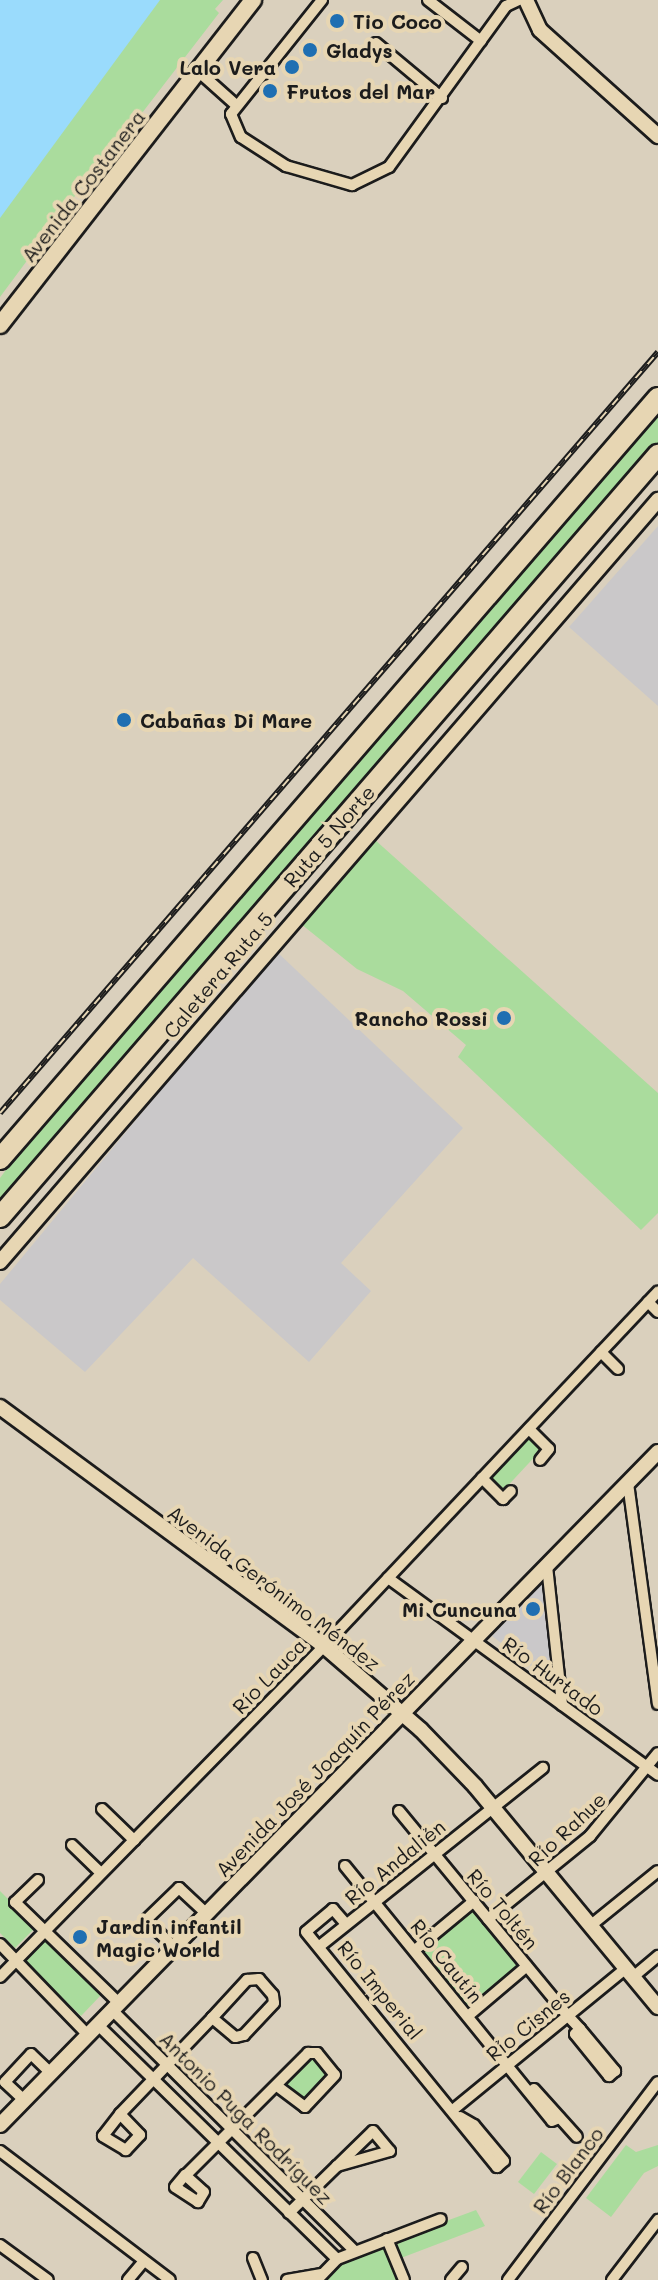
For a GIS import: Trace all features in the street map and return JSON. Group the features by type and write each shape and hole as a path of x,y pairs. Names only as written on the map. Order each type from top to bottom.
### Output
{"highway":[{"name":"Ruta 5 Norte","path":"0,1159 658,398"},
{"name":"Ruta 5 Norte","path":"0,1217 658,455"}],"main road":[{"name":"Avenida Costanera","path":"0,325 253,0"}],"street":[{"path":"322,0 231,114 241,137 286,166 352,185 389,167 506,6 519,0"},
{"path":"428,0 481,41"},
{"path":"526,0 545,34 658,136"},
{"path":"376,43 442,98"},
{"path":"198,71 236,105"},
{"name":"Caletera Ruta 5","path":"0,1262 658,500"},
{"name":"Río Lauca","path":"0,1977 324,1646 658,1292"},
{"path":"648,1302 658,1312"},
{"path":"601,1352 618,1369"},
{"name":"Avenida Gerónimo Méndez","path":"0,1407 324,1646 402,1714 492,1808 658,2007"},
{"path":"529,1429 549,1449 540,1460"},
{"name":"Avenida José Joaquín Pérez","path":"0,2125 658,1452"},
{"path":"482,1478 503,1499 511,1491"},
{"path":"628,1483 658,1704"},
{"path":"547,1566 562,1705"},
{"name":"Río Hurtado","path":"388,1578 658,1775"},
{"name":"Río Rahue","path":"488,1919 547,1874 605,1821 658,1753"},
{"name":"Río Andalién","path":"321,1945 543,1768"},
{"path":"102,1809 134,1840"},
{"name":"Río Toltén","path":"399,1811 580,2029"},
{"path":"72,1845 101,1873"},
{"name":"Río Cautín","path":"345,1866 520,2079 577,2137"},
{"path":"590,1926 658,1871"},
{"name":"Antonio Puga Rodríguez","path":"38,1880 15,1902 167,2065 355,2251"},
{"path":"174,1947 146,1920 179,1888 207,1914"},
{"path":"415,1950 474,1901"},
{"name":"Río Imperial","path":"346,1924 333,1909 306,1932 321,1945 497,2167 504,2161 474,2125 457,2113"},
{"name":"Antonio Puga Rodríguez","path":"0,1944 14,1962 153,2080 337,2259"},
{"name":"Río Cisnes","path":"457,2113 568,2016 629,1972 658,1956"},
{"path":"468,2016 527,1966"},
{"path":"120,2114 212,2018 250,1979 259,1979 273,1995 274,2003 241,2037 212,2018"},
{"path":"186,2175 303,2059 317,2053 334,2071 335,2079 305,2107 277,2086"},
{"path":"24,2100 5,2082 31,2054 51,2073"},
{"name":"Río Blanco","path":"508,2280 658,2082"},
{"path":"289,2213 303,2200 337,2166 373,2131 390,2151 337,2166"},
{"path":"0,2151 170,2280"},
{"path":"287,2280 319,2277 337,2259 441,2219"},
{"path":"612,2280 658,2220"},
{"path":"387,2239 404,2280"},
{"path":"0,2245 45,2278"},
{"path":"253,2258 262,2280"},
{"path":"128,2280 144,2261"},
{"path":"451,2280 462,2267"},
{"path":"27,2280 45,2278"}],"shaded area":[{"path":"658,526 658,706 569,627"},
{"path":"276,951 463,1128 341,1263 371,1291 309,1362 193,1258 85,1372 0,1300 0,1284"},
{"name":"Mi Cuncuna","path":"544,1582 557,1686 492,1636"}],"green space":[{"path":"49,0 223,0 215,9 219,13 142,113 138,111 0,297 0,62"},
{"path":"658,407 658,444 0,1207 0,1178 26,1143"},
{"name":"Rancho Rossi","path":"374,839 658,1093 658,1213 641,1230 458,1057 466,1045 403,991 357,969 301,924"},
{"path":"527,1437 541,1450 503,1491 489,1478"},
{"path":"0,1891 36,1927 15,1948 0,1933"},
{"path":"473,1908 521,1965 468,2009 420,1952"},
{"path":"46,1940 102,1994 81,2016 25,1962"},
{"path":"312,2055 331,2073 307,2104 283,2084"},
{"path":"626,2145 636,2152 658,2145 658,2166 644,2173 611,2217 586,2198"},
{"path":"541,2152 557,2164 534,2194 518,2182"},
{"path":"476,2210 485,2226 401,2258 395,2240"},
{"path":"384,2246 398,2280 323,2280 342,2262"}],"water":[{"path":"0,0 160,0 0,218"}],"railway":[{"path":"0,1113 658,352"}],"place":[{"name":"Tio Coco","path":"337,21"},
{"name":"Gladys","path":"310,50"},
{"name":"Lalo Vera","path":"292,67"},
{"name":"Frutos del Mar","path":"270,91"},
{"name":"Cabañas Di Mare","path":"124,720"},
{"name":"Rancho Rossi","path":"504,1018"},
{"name":"Mi Cuncuna","path":"533,1609"},
{"name":"Jardin infantil Magic World","path":"80,1937"}]}
